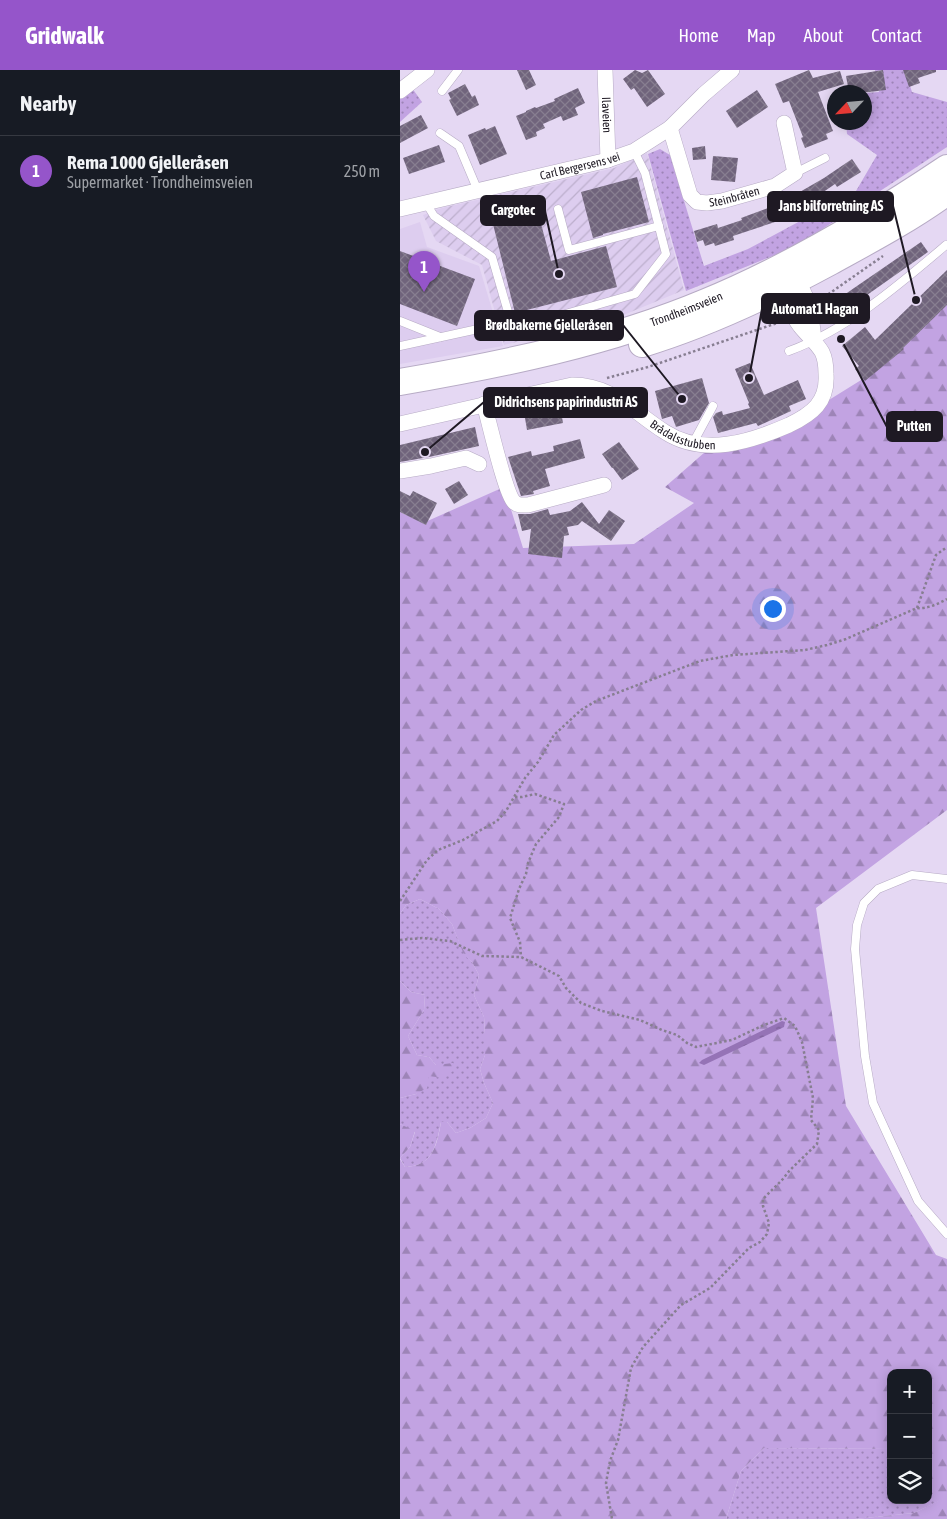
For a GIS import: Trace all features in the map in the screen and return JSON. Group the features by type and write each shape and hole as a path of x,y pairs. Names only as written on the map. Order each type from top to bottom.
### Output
{"highway":[{"name":"Trondheimsveien","path":"400,397 498,379 622,350 739,309 787,278 876,214 947,168"},
{"name":"Trondheimsveien","path":"400,382 527,358 611,335 706,302 787,278 893,227 947,192"}],"street":[{"path":"400,91 426,70"},
{"name":"Ilaveien","path":"605,70 608,160"},
{"name":"Carl Bergersens vei","path":"400,208 608,160 634,151 670,128 704,94 732,70"},
{"path":"784,124 796,173"},
{"name":"Steinbråten","path":"670,128 690,195 697,202 722,201 775,186 796,173"},
{"name":"Brådalsstubben","path":"400,424 572,384 608,392 666,433 680,440 716,446 743,442 789,424 811,412 817,407 825,391 827,376 823,354 814,341 799,326 787,278"},
{"path":"484,404 506,486 512,500 516,504 528,506 604,485"},
{"path":"400,471 466,458 479,464"}],"lane":[{"path":"442,91 458,70"},
{"path":"440,133 459,146 478,191"},
{"path":"426,203 434,216 492,257 513,329 635,294 666,254 645,174 634,151"},
{"path":"796,173 825,158"},
{"path":"558,209 569,250 659,226"},
{"path":"789,351 814,341 834,330 879,299 946,245"},
{"path":"400,321 442,337"},
{"path":"400,346 478,329"},
{"path":"693,443 713,406"},
{"path":"947,879 912,875 878,889 864,903 857,925 855,949 865,1056 873,1102 918,1201 947,1234"}],"path":[{"path":"814,304 890,252"},
{"path":"917,608 936,555 947,547"},
{"path":"400,901 427,860 438,850 463,840 497,821 506,811 554,735 581,710 596,701 700,661 733,655 799,650 827,645 846,639 917,608 921,609 947,599"},
{"path":"514,797 535,794 564,804 559,817 536,844 510,918 520,942 522,957"},
{"path":"400,940 422,938 450,941 482,956 522,957 559,976 566,988 581,1003 602,1011 640,1020 677,1035 696,1047 732,1040 784,1018 795,1026 802,1042 813,1098 811,1120 819,1130 817,1144 762,1199 769,1223 767,1234 760,1242 749,1248 710,1288 681,1305 643,1347 631,1368 618,1440 610,1461 606,1483 612,1519"}],"shaded area":[{"path":"647,153 684,290 621,316 504,345 482,265 436,241 423,215 442,208 614,168"},
{"path":"420,222 427,247 479,266 503,346 400,364 400,229"}],"green space":[{"path":"875,70 905,70 912,92 947,102 947,147 795,247 686,291 648,154 660,149 670,155 704,266 748,249 856,191 877,155 847,134 847,130 872,130 872,92 879,92"},
{"path":"412,88 422,102 400,122 400,97"},
{"path":"947,298 947,810 816,908 846,1106 936,1255 947,1259 947,1519 855,1519 914,1513 938,1501 932,1492 932,1369 887,1369 887,1449 764,1448 741,1471 726,1519 400,1519 400,1159 405,1167 422,1163 432,1153 438,1139 441,1122 447,1122 456,1133 470,1128 486,1118 493,1103 480,1069 485,1055 485,1034 484,1017 474,995 479,975 472,962 464,955 452,924 439,909 420,899 406,905 400,914 400,512 423,523 504,487 523,548 634,544 694,503 665,487 705,452 808,413 874,372"},
{"path":"420,899 439,909 452,924 464,954 472,962 479,975 474,995 484,1017 485,1034 485,1055 480,1069 493,1103 486,1118 470,1128 456,1133 447,1122 441,1122 432,1153 422,1163 405,1167 400,1158 410,1147 415,1132 400,1124 400,1098 416,1094 436,1065 429,1057 417,1055 408,1036 424,1010 425,995 411,992 400,981 400,914 406,905"},
{"path":"400,981 411,992 425,995 424,1010 408,1036 417,1055 429,1057 436,1065 453,1063 454,1070 443,1078 429,1076 427,1088 416,1094 400,1098"},
{"path":"400,1124 415,1131 410,1147 400,1158"},
{"path":"764,1448 887,1449 887,1504 932,1504 932,1491 939,1501 914,1513 855,1519 726,1519 741,1471"}],"water":[{"path":"782,1021 785,1022 784,1027 704,1065 699,1063 702,1060"}],"building":[{"path":"517,70 529,70 536,85 526,90"},
{"path":"635,70 642,73 648,70 665,94 647,107 634,88 631,90 623,79"},
{"path":"809,70 813,78 840,71 844,84 827,85 827,89 818,92 827,115 827,130 833,131 826,134 828,139 805,148 801,138 803,137 789,101 783,103 775,84"},
{"path":"883,70 886,90 872,92 872,85 848,85 846,76"},
{"path":"903,70 936,70 936,72 918,78 920,83 909,87"},
{"path":"465,84 472,97 475,95 479,105 457,116 449,100 451,99 448,93"},
{"path":"578,88 585,103 575,108 578,115 563,121 561,116 543,124 545,128 536,132 537,136 526,140 516,116 535,107 555,101 554,99"},
{"path":"757,90 768,107 737,128 726,111"},
{"path":"421,115 428,128 400,143 400,126"},
{"path":"495,126 507,154 480,165 468,135"},
{"path":"439,145 445,162 409,174 403,158"},
{"path":"705,146 706,159 693,160 692,148"},
{"path":"713,156 738,158 735,182 711,180"},
{"path":"852,159 861,172 837,187 835,184 819,195 820,198 796,212 794,209 777,219 778,221 733,236 734,240 715,246 714,243 705,246 703,240 697,242 694,231 717,224 718,228 779,204"},
{"path":"637,177 649,222 593,238 581,192"},
{"path":"537,209 551,261 606,246 617,287 515,313 492,220"},
{"path":"921,242 928,252 833,319 825,308"},
{"path":"400,251 475,279 457,326 400,304"},
{"path":"947,270 947,305 904,349 865,381 855,369 859,366 842,346 865,327 875,340"},
{"path":"750,363 764,395 798,380 806,399 789,406 791,411 758,426 756,423 718,433 713,417 716,413 722,411 723,415 750,408 735,369"},
{"path":"702,378 709,403 699,420 676,427 672,416 662,419 655,391"},
{"path":"560,406 563,423 527,430 525,418 543,415 542,409"},
{"path":"475,427 479,446 400,462 400,445"},
{"path":"580,439 585,458 545,469 550,486 533,491 534,494 521,496 508,457 531,451 532,456 554,451 553,446"},
{"path":"619,442 639,469 622,480 602,454"},
{"path":"459,481 468,495 454,504 445,489"},
{"path":"400,491 410,496 413,491 437,503 426,525 400,512"},
{"path":"582,502 599,524 609,510 625,521 611,541 582,521 578,525 567,527 569,535 564,536 562,558 528,554 531,529 522,531 518,514 530,514 548,509 550,515 570,511"}],"place":[{"name":"Cargotec","path":"559,274"},
{"name":"Rema 1000 Gjelleråsen","path":"424,292"},
{"name":"Jans bilforretning AS","path":"916,300"},
{"name":"Putten","path":"841,339"},
{"name":"Automat1 Hagan","path":"749,378"},
{"name":"Brødbakerne Gjelleråsen","path":"682,399"},
{"name":"Didrichsens papirindustri AS","path":"425,452"}]}
